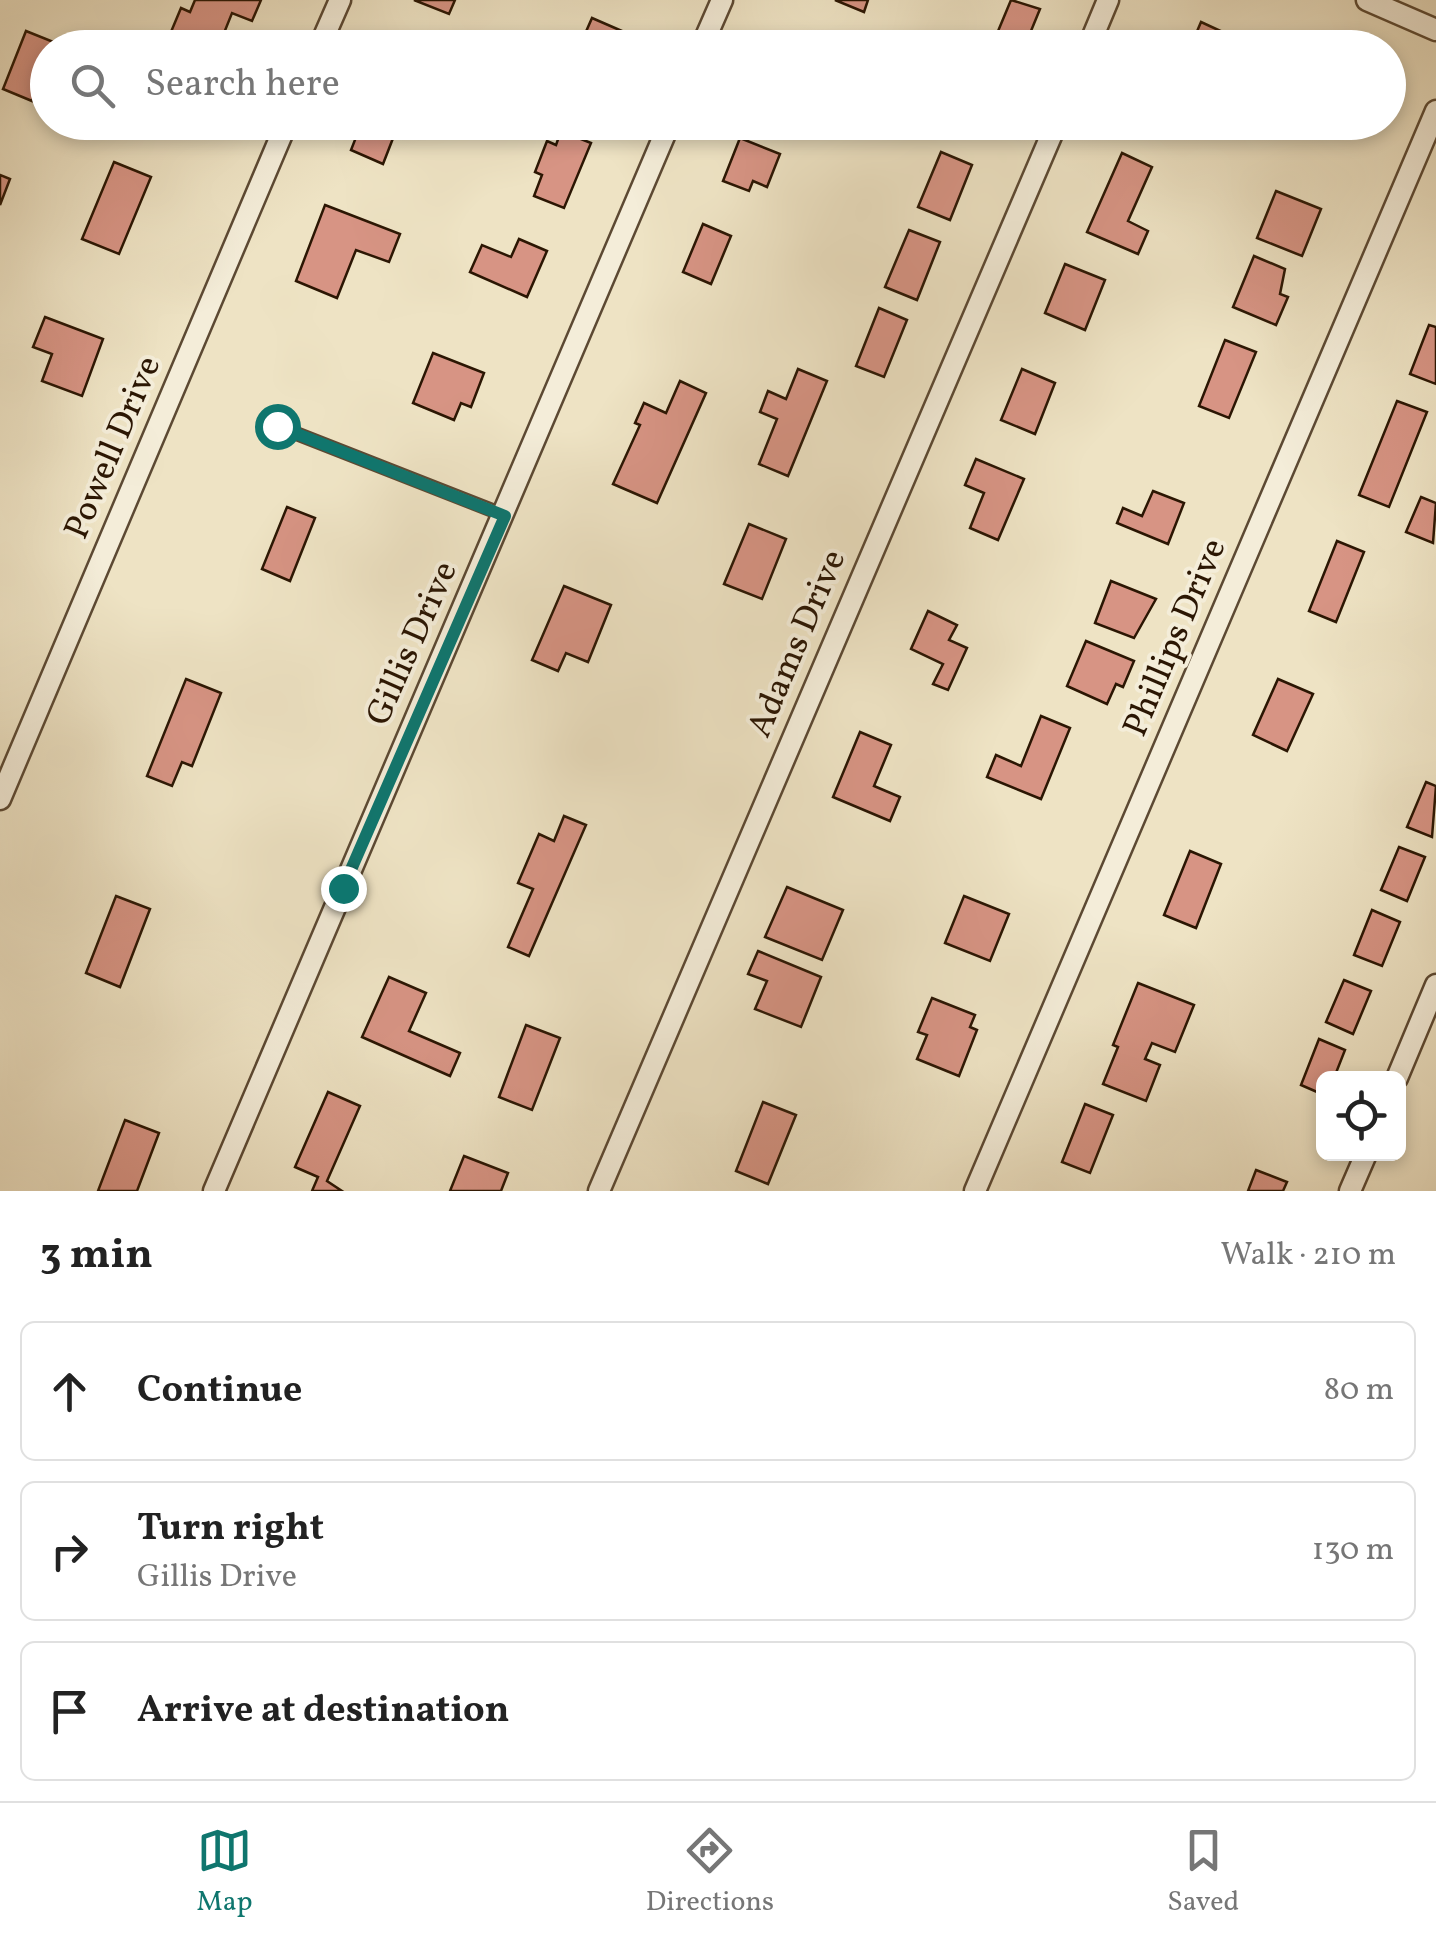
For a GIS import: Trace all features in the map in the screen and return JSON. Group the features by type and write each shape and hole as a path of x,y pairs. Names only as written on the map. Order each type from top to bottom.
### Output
{"street":[{"path":"327,30 340,0"},
{"path":"709,30 722,0"},
{"path":"1096,30 1108,0"},
{"path":"1367,0 1436,30"},
{"name":"Phillips Drive","path":"976,1191 1436,111"},
{"name":"Powell Drive","path":"0,799 279,140"},
{"name":"Gillis Drive","path":"214,1191 662,140"},
{"name":"Adams Drive","path":"599,1191 1048,140"},
{"path":"1400,1071 1436,986"},
{"path":"1350,1191 1363,1161"}],"lane":[{"path":"277,426 505,516"}],"building":[{"path":"195,0 261,0 252,21 232,13 225,30 172,30 181,8 190,12"},
{"path":"414,0 455,0 449,14"},
{"path":"835,0 868,0 864,12"},
{"path":"1011,0 1040,9 1031,30 998,30"},
{"path":"592,18 620,30 587,30"},
{"path":"1201,22 1218,30 1198,30"},
{"path":"26,31 30,33 30,100 3,89"},
{"path":"355,140 392,140 383,164 351,150"},
{"path":"558,140 591,143 564,208 534,196 542,175 535,172 547,141 556,145"},
{"path":"739,140 780,154 767,187 753,181 749,191 723,181"},
{"path":"941,152 972,165 950,220 918,207"},
{"path":"1122,153 1152,167 1128,221 1148,231 1138,254 1087,232"},
{"path":"114,162 151,177 119,254 82,239"},
{"path":"0,175 10,179 0,205"},
{"path":"1276,191 1321,209 1302,256 1257,238"},
{"path":"325,205 400,234 389,262 356,250 337,298 296,281"},
{"path":"703,224 731,236 711,284 683,272"},
{"path":"909,230 940,242 917,300 885,287"},
{"path":"519,239 547,251 527,297 470,272 482,245 511,257"},
{"path":"1254,256 1285,269 1280,294 1288,297 1276,325 1233,307"},
{"path":"1065,264 1105,280 1085,330 1045,313"},
{"path":"879,308 907,320 884,377 856,366"},
{"path":"45,317 103,339 82,396 42,381 52,354 33,347"},
{"path":"1429,325 1436,327 1436,384 1410,374"},
{"path":"1225,340 1256,352 1229,418 1199,406"},
{"path":"433,353 484,373 471,407 461,403 454,420 413,403"},
{"path":"798,369 827,381 788,476 759,464 777,419 760,412 768,391 786,399"},
{"path":"1022,369 1055,383 1035,434 1001,420"},
{"path":"680,381 706,393 657,503 613,484 640,425 635,423 644,403 666,413"},
{"path":"1397,401 1427,412 1389,507 1359,495"},
{"path":"976,459 1024,479 998,540 970,528 984,493 965,485"},
{"path":"1153,491 1184,503 1168,544 1117,523 1123,508 1142,516"},
{"path":"1421,497 1436,503 1433,543 1406,532"},
{"path":"287,507 315,518 290,581 262,569"},
{"path":"749,524 786,539 762,599 724,584"},
{"path":"1337,541 1364,552 1336,622 1309,611"},
{"path":"1111,581 1156,599 1134,638 1095,623"},
{"path":"564,586 611,605 588,662 566,653 558,671 532,660"},
{"path":"928,611 957,625 949,640 967,648 948,690 933,684 943,664 911,649"},
{"path":"1086,641 1134,661 1123,687 1116,684 1107,704 1067,686"},
{"path":"186,679 221,693 192,766 182,762 172,786 147,776"},
{"path":"1278,679 1313,694 1287,751 1253,735"},
{"path":"1041,716 1070,728 1041,799 987,777 996,755 1021,766"},
{"path":"860,732 891,745 874,786 900,797 890,821 833,797"},
{"path":"1426,782 1436,786 1432,837 1407,827"},
{"path":"564,816 586,825 529,956 508,947 533,889 518,883 539,834 554,841"},
{"path":"1399,847 1425,857 1407,901 1381,890"},
{"path":"1190,851 1221,864 1196,928 1164,915"},
{"path":"787,887 843,910 822,960 765,937"},
{"path":"116,896 150,909 120,987 86,973"},
{"path":"964,896 1009,914 990,961 945,943"},
{"path":"1372,910 1400,922 1382,966 1354,955"},
{"path":"758,951 821,977 801,1027 755,1009 767,981 748,974"},
{"path":"389,977 426,993 409,1031 460,1053 450,1076 362,1037"},
{"path":"1344,980 1371,991 1353,1034 1326,1022"},
{"path":"1138,983 1194,1005 1175,1052 1152,1043 1145,1059 1160,1065 1146,1101 1103,1084 1118,1047 1113,1045"},
{"path":"932,998 975,1015 970,1027 977,1030 959,1076 917,1059 927,1035 918,1032"},
{"path":"526,1025 560,1038 532,1110 499,1097"},
{"path":"1319,1039 1345,1050 1337,1071 1316,1071 1316,1092 1301,1085"},
{"path":"328,1092 360,1106 327,1181 342,1191 312,1191 318,1177 295,1167"},
{"path":"763,1102 796,1115 768,1184 736,1171"},
{"path":"1085,1104 1113,1115 1090,1173 1062,1162"},
{"path":"125,1120 159,1133 137,1191 98,1191"},
{"path":"464,1156 508,1173 501,1191 450,1191"},
{"path":"1256,1170 1287,1182 1283,1191 1248,1191"}],"route":[{"path":"277,426 505,516 343,888"}]}
